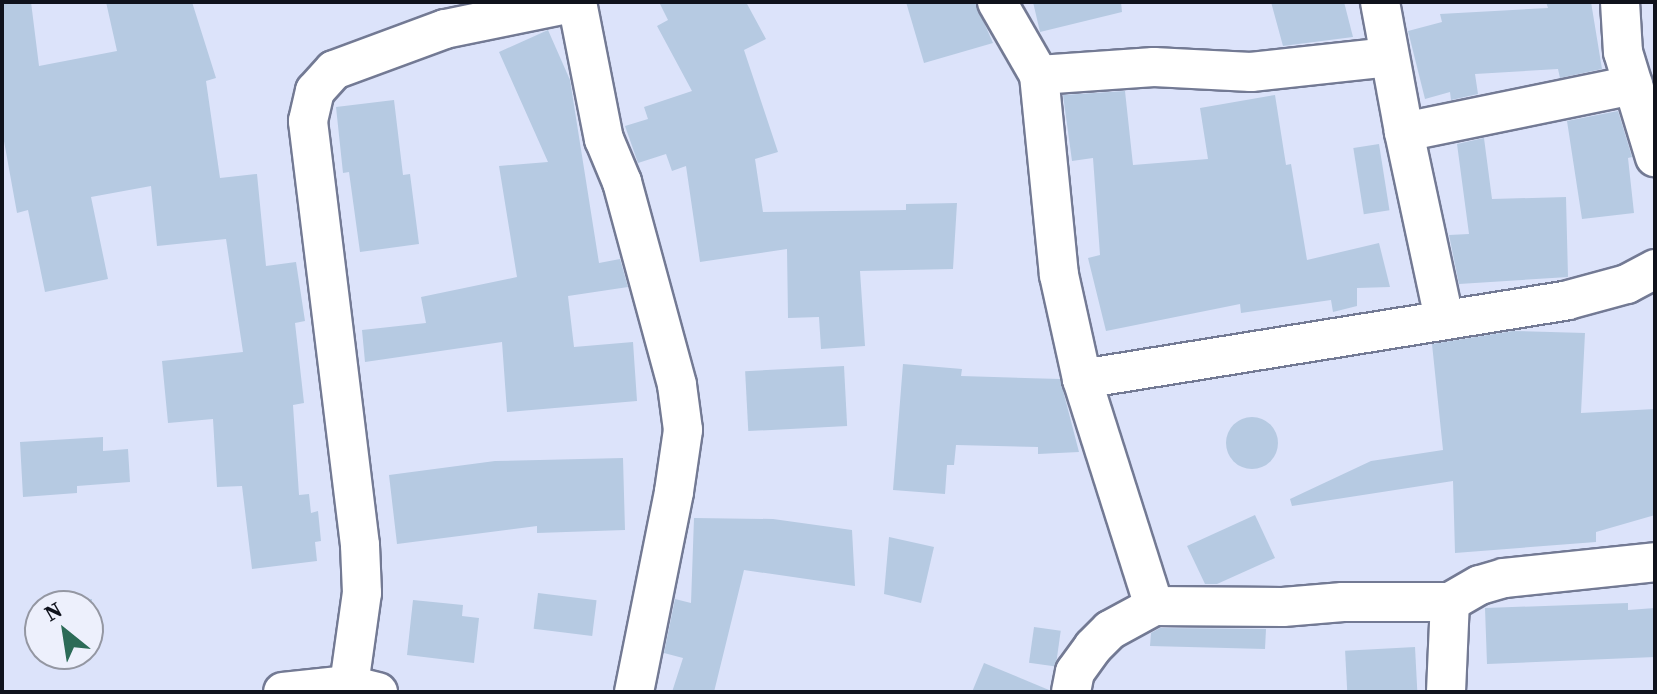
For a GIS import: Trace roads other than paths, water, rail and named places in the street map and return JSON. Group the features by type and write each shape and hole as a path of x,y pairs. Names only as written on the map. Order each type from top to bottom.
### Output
{"street":[{"path":"283,692 363,688 360,545 308,121 315,91 334,70 445,29 532,6 577,2 604,139 622,182 677,385 683,430 677,477 634,692"},
{"path":"997,2 1039,75 1059,275 1082,379 1154,606"},
{"path":"1380,2 1444,319"},
{"path":"1620,2 1637,65 1655,157"},
{"path":"1039,75 1154,67 1251,72 1389,57"},
{"path":"1404,132 1637,65"},
{"path":"1082,379 1568,300 1627,284 1655,269"},
{"path":"1071,692 1075,672 1093,647 1110,630 1154,606 1283,607 1343,602 1450,602 1480,585 1504,578 1655,562"},
{"path":"1446,692 1450,602"}]}
